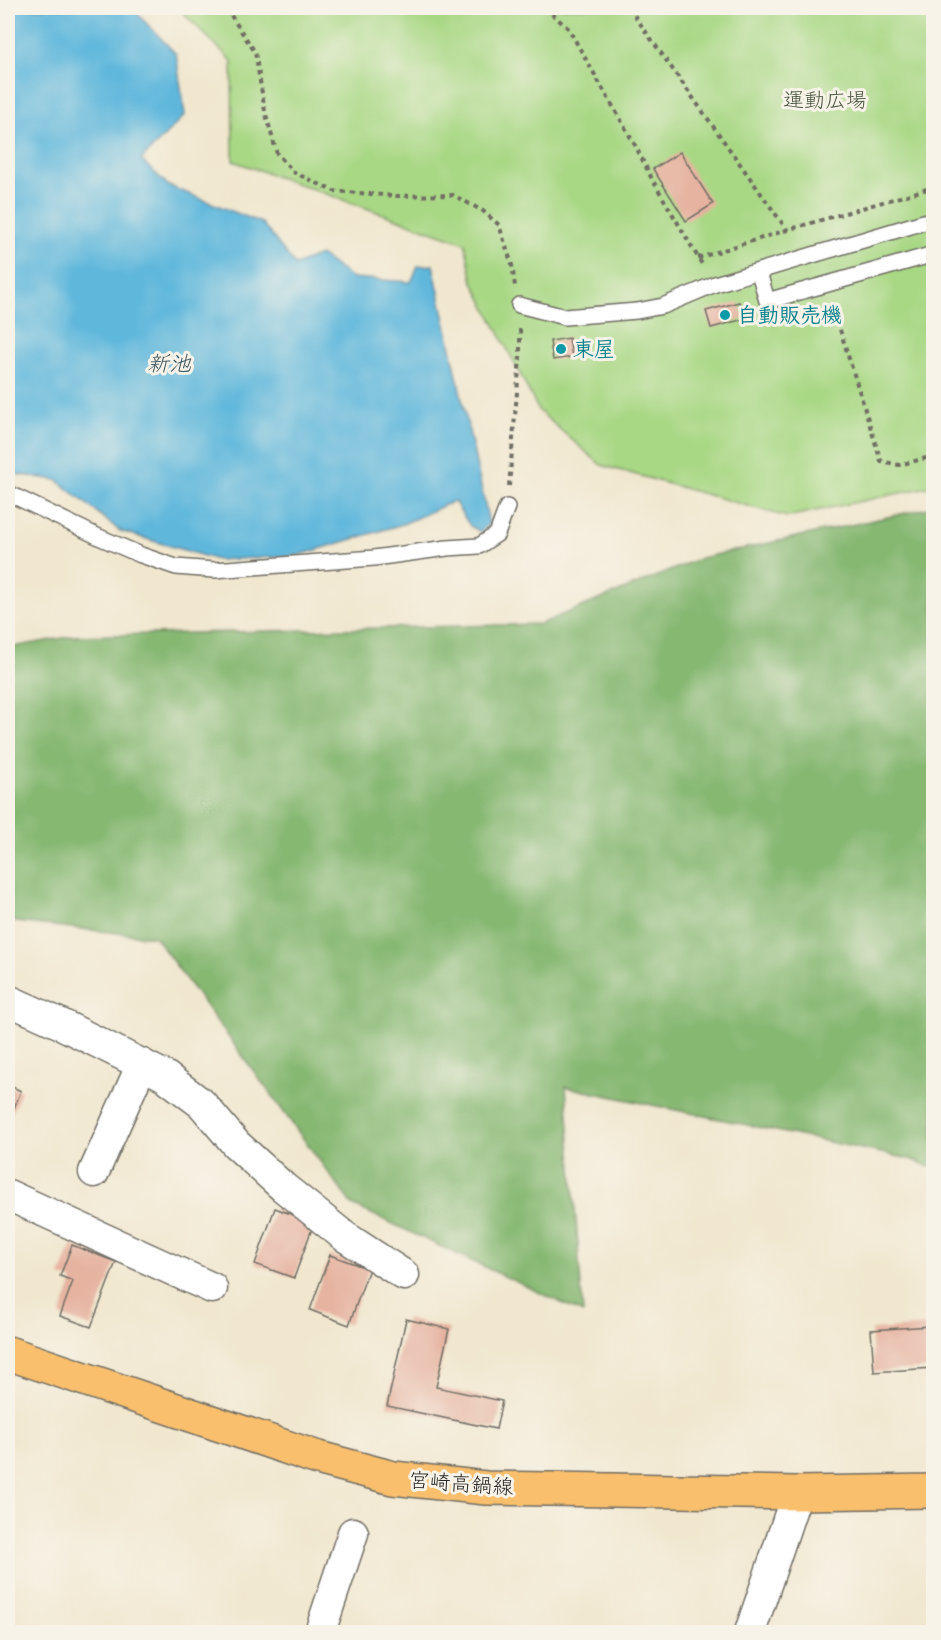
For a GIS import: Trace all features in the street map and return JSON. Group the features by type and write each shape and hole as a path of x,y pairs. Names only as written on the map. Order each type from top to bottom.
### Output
{"main road":[{"name":"宮崎高鍋線","path":"8,1353 318,1458 393,1478 486,1488 797,1493 932,1487"}],"street":[{"path":"8,1000 60,1023 165,1076 202,1104 236,1144 292,1194 344,1236 404,1275"},
{"path":"94,1172 142,1064"},
{"path":"8,1195 212,1288"},
{"path":"750,1632 797,1493"},
{"path":"320,1632 353,1533"}],"lane":[{"path":"519,305 565,316 638,311 663,306 716,284 933,219"},
{"path":"759,272 767,301 933,254"},
{"path":"8,493 141,555 176,567 214,570 374,558 479,546 497,534 507,507"}],"path":[{"path":"226,8 255,52 265,111 277,154 295,173 334,192 396,196 453,195 483,211 499,225 512,265 519,305 520,357 507,507"},
{"path":"545,8 568,28 698,258 716,284"},
{"path":"630,8 787,230"},
{"path":"698,258 933,187"},
{"path":"826,285 881,461 898,465 933,456"}],"green space":[{"name":"運動広場","path":"178,8 933,8 933,486 787,517 601,465 539,411 473,282 465,243 233,161 232,61"},
{"path":"933,507 933,1168 910,1159 566,1087 583,1313 352,1205 155,937 8,921 8,648 74,636 540,624 701,558"}],"water":[{"name":"新池","path":"8,8 132,8 176,54 185,115 141,160 169,186 262,223 295,265 320,255 352,278 411,282 418,266 433,265 489,523 481,532 470,526 454,501 403,524 296,556 217,560 120,531 57,480 8,473"}],"building":[{"path":"680,152 713,204 686,221 653,169"},
{"name":"自動販売機","path":"739,302 744,319 711,328 706,311"},
{"name":"東屋","path":"569,338 572,357 553,360 550,341"},
{"path":"8,1085 21,1091 8,1123"},
{"path":"275,1208 314,1223 294,1278 255,1264"},
{"path":"72,1245 116,1262 91,1327 60,1316 73,1281 60,1276"},
{"path":"330,1255 369,1269 349,1325 310,1310"},
{"path":"406,1319 449,1329 436,1387 502,1401 496,1429 387,1406"},
{"path":"930,1326 933,1368 874,1372 871,1330"}],"place":[{"name":"自動販売機","path":"725,315"},
{"name":"東屋","path":"561,349"}]}
